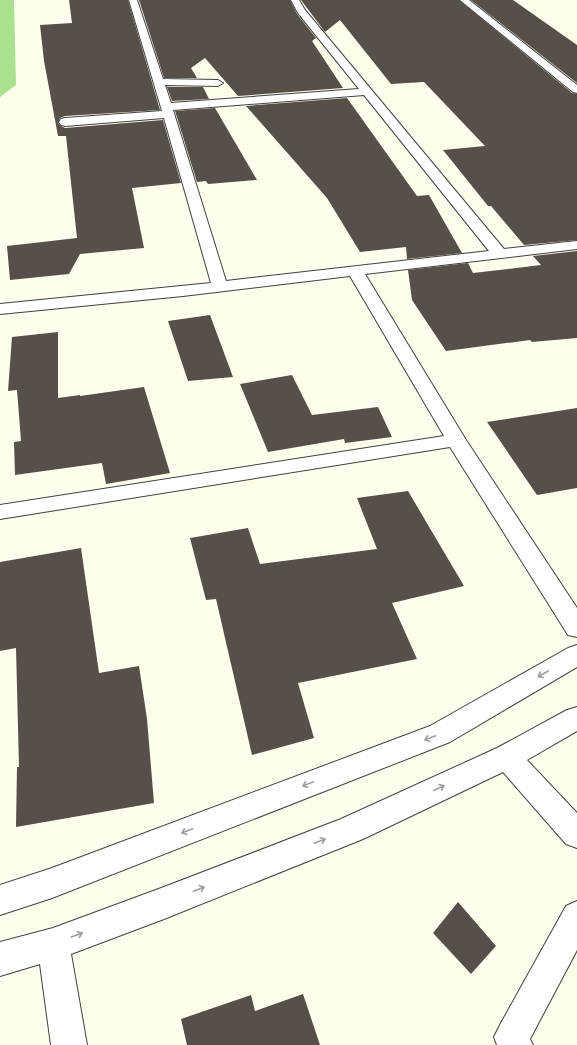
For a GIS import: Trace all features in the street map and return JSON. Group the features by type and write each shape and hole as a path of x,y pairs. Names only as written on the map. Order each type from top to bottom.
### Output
{"street":[{"path":"133,0 168,110 220,286"},
{"path":"295,0 301,11 366,92 500,254"},
{"path":"464,0 577,90"},
{"path":"159,82 218,83"},
{"path":"65,122 168,110 366,92"},
{"path":"0,309 220,286 577,245"},
{"path":"355,271 456,440 577,628"},
{"path":"0,512 456,440"},
{"path":"0,900 52,883 440,734 577,655"},
{"path":"0,958 53,944 164,903 352,829 507,757 577,718"},
{"path":"507,757 577,834"},
{"path":"515,1045 512,1037 577,918"},
{"path":"53,944 69,1045"}],"green space":[{"path":"0,0 14,0 16,85 0,97"}],"building":[{"path":"69,0 128,0 160,110 65,116 60,118 58,123 65,128 163,120 181,183 132,188 144,248 80,254 69,274 10,280 7,246 77,238 66,136 58,136 44,61 40,25 72,23"},
{"path":"139,0 290,0 297,14 316,38 312,41 343,88 238,96 205,58 191,68 197,78 164,78"},
{"path":"301,0 459,0 572,93 577,94 577,240 524,245 491,206 488,206 443,150 485,146 424,82 391,84 340,20 325,32"},
{"path":"471,0 513,0 577,45 577,83"},
{"path":"167,87 203,87 209,99 172,101"},
{"path":"347,98 417,196 429,195 462,253 407,259 406,247 360,252 327,198 246,106"},
{"path":"215,108 257,180 208,184 206,181 197,182 175,111"},
{"path":"577,251 577,338 532,342 530,340 446,351 412,300 408,270 468,263 473,273 541,265 533,256"},
{"path":"210,315 233,377 188,381 168,321"},
{"path":"58,332 58,398 144,387 170,473 106,484 102,463 15,475 14,442 21,441 17,390 8,391 12,337"},
{"path":"292,375 312,415 378,407 392,437 345,443 344,439 268,452 240,384"},
{"path":"577,408 577,488 537,495 487,422"},
{"path":"408,491 464,586 392,603 417,659 298,683 314,738 252,755 216,599 206,600 190,538 248,528 260,564 377,549 357,498"},
{"path":"81,548 99,673 139,666 147,719 154,803 16,827 17,767 19,767 16,648 0,651 0,562"},
{"path":"458,902 496,946 471,974 433,933"},
{"path":"303,994 320,1045 187,1045 181,1019 251,995 255,1011"}]}
